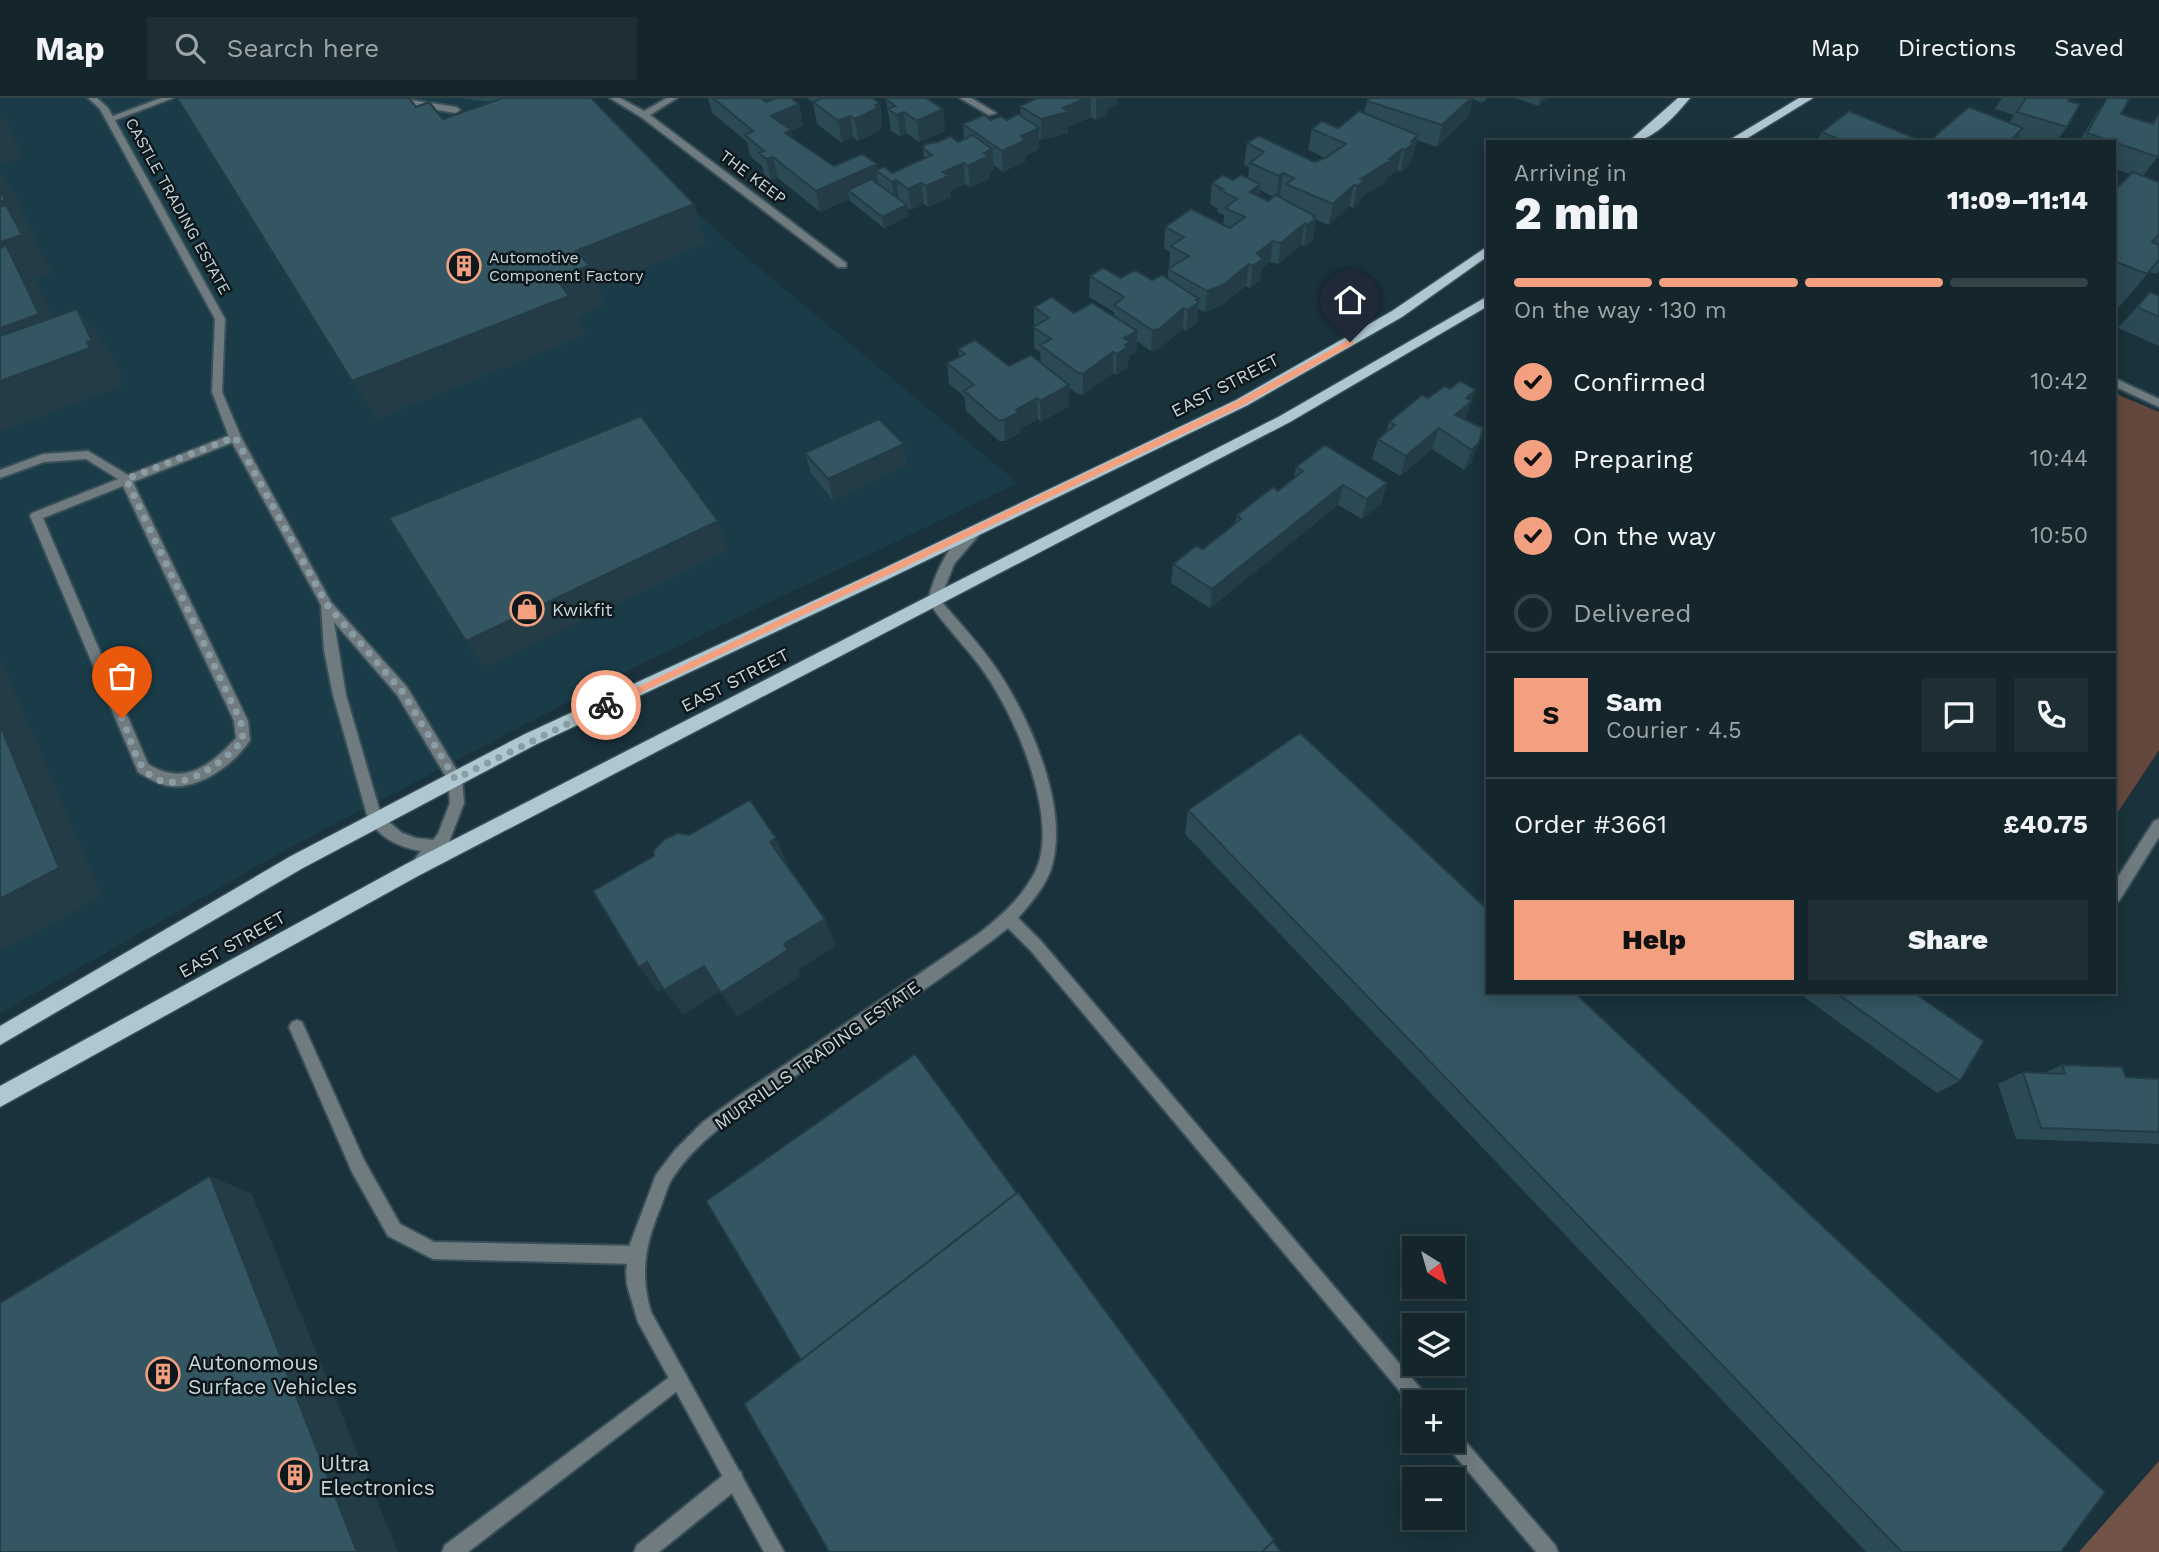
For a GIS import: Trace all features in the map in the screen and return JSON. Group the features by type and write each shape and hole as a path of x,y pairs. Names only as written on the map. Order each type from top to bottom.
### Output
{"main road":[{"path":"1637,140 1665,118 1684,98"},
{"path":"1735,140 1807,98"},
{"name":"EAST STREET","path":"0,1036 297,862 531,739 1252,397 1397,314 1486,251"},
{"name":"EAST STREET","path":"0,1097 412,870 1285,419 1486,301"}],"street":[{"name":"CASTLE TRADING ESTATE","path":"92,98 104,108 220,319 217,392 235,437 327,605 402,691 455,779"},
{"path":"110,119 169,98"},
{"path":"381,98 456,110"},
{"name":"THE KEEP","path":"614,98 644,115 842,265"},
{"path":"644,115 673,98"},
{"path":"964,98 992,113"},
{"path":"2116,383 2159,402"},
{"path":"0,474 43,458 88,455 126,479 241,722 243,740 229,757 204,773 180,783 155,779 143,768 36,516 126,479 235,437"},
{"path":"934,601 940,574 954,553 981,526"},
{"name":"MURRILLS TRADING ESTATE","path":"774,1552 645,1316 635,1293 635,1255 646,1220 667,1172 695,1142 731,1111 970,950 1009,919 1029,894 1044,868 1050,828 1042,785 1013,708 994,676 934,601"},
{"name":"CASTLE TRADING ESTATE","path":"327,605 328,631 335,666 359,766 377,820"},
{"path":"412,870 444,838 457,803 455,779"},
{"path":"377,820 398,838 436,846 476,838"},
{"path":"2116,893 2159,825"},
{"path":"1009,919 1037,946 1411,1390"},
{"path":"297,1027 358,1166 394,1230 433,1250 635,1255"},
{"path":"452,1552 679,1379"},
{"path":"1464,1453 1548,1552"},
{"path":"645,1552 734,1479"}],"shaded area":[{"path":"0,98 571,98 741,253 1018,483 641,664 287,849 0,1013"},
{"path":"2116,394 2159,412 2159,750 2116,815"},
{"path":"2159,1461 2159,1552 2079,1552"}],"building":[{"name":"Automotive Component Factory","path":"177,98 409,98 416,107 429,102 443,119 503,98 591,98 694,204 576,251 589,265 557,280 569,296 352,381"},
{"path":"713,98 761,98 766,102 776,98 791,98 799,104 771,116 791,130 785,133 834,166 862,154 877,164 816,191 773,157 766,159 759,153 764,151 745,135 753,131"},
{"path":"823,98 872,98 880,103 875,105 878,108 855,119 850,116 838,121 813,102"},
{"path":"926,98 943,109 917,121 904,112 897,115 888,109 895,106 886,99"},
{"path":"1037,98 1086,98 1063,108 1068,112 1041,119 1020,106"},
{"path":"1370,98 1471,98 1442,125 1367,101"},
{"path":"2026,98 2070,98 2068,101 2080,104 2067,127 2017,112"},
{"path":"2107,98 2124,98 2129,100 2121,114 2153,124 2159,113 2159,155 2158,157 2116,143 2116,140 2087,133"},
{"path":"1969,107 2023,128 2011,140 1930,140"},
{"path":"1359,111 1418,135 1411,142 1414,143 1361,179 1365,180 1357,186 1354,185 1333,204 1286,184 1294,178 1283,173 1279,176 1250,163 1264,152 1247,143 1259,136 1314,162 1325,158 1346,144 1312,129 1322,121 1338,128"},
{"path":"1849,111 1915,138 1840,140 1822,132"},
{"path":"1018,114 1039,128 1021,136 1025,140 1002,151 963,124 984,115 991,120 1001,116 1007,120"},
{"path":"973,135 992,149 984,153 989,156 968,166 964,163 943,172 949,176 926,186 921,183 908,189 896,180 892,182 876,170 884,167 892,173 932,155 923,148 925,144 951,136 958,142"},
{"path":"2133,172 2159,182 2159,234 2152,242 2159,245 2159,260 2147,274 2116,262 2116,189"},
{"path":"1223,175 1233,180 1241,175 1260,184 1250,192 1268,201 1276,195 1316,219 1307,225 1305,223 1281,243 1273,241 1257,253 1263,259 1253,266 1249,264 1223,285 1207,291 1168,269 1189,256 1171,246 1184,237 1165,227 1191,209 1230,228 1245,217 1225,208 1237,199 1212,183"},
{"path":"871,179 907,205 882,217 848,190"},
{"path":"6,205 22,235 0,242 0,207"},
{"path":"6,245 39,314 0,328 0,248"},
{"path":"1103,268 1121,278 1135,270 1152,280 1162,275 1199,299 1196,300 1199,302 1188,310 1184,308 1159,329 1152,330 1114,305 1124,297 1090,276"},
{"path":"2150,292 2159,296 2159,317 2137,307"},
{"path":"1052,297 1074,313 1092,303 1137,331 1124,338 1130,342 1125,345 1128,347 1117,354 1113,352 1083,374 1078,373 1040,345 1051,339 1033,327 1049,318 1034,307"},
{"path":"77,309 92,341 87,342 90,348 0,381 0,336"},
{"path":"975,340 1009,366 1031,355 1069,385 1040,401 1037,398 1004,420 998,420 964,391 974,385 947,363 965,354 958,349"},
{"path":"1460,381 1476,390 1466,398 1472,401 1455,415 1483,428 1479,443 1472,450 1439,428 1406,456 1378,439 1395,425 1389,422 1422,395 1428,398 1445,386 1450,389"},
{"name":"Kwikfit","path":"641,416 718,521 466,641 389,518"},
{"path":"879,419 904,444 828,479 805,453"},
{"path":"1325,445 1387,483 1367,499 1343,485 1212,589 1173,564 1196,546 1203,549 1241,519 1237,515 1273,487 1278,491 1303,471 1296,467"},
{"path":"0,725 59,868 0,899"},
{"path":"1300,733 1486,908 1486,994 1576,994 2105,1492 2061,1552 1902,1552 1188,810"},
{"path":"750,800 776,838 770,842 825,919 784,944 788,950 721,993 704,966 664,990 647,962 639,967 593,891 654,856 654,850 665,839 678,833 689,835"},
{"path":"1838,994 1916,994 1984,1041 1960,1081"},
{"path":"915,1054 1017,1193 801,1360 706,1201"},
{"path":"2062,1065 2122,1067 2126,1077 2159,1079 2159,1132 2041,1128 2023,1072 2065,1074"},
{"name":"Autonomous Surface Vehicles","path":"210,1176 357,1552 0,1552 0,1303"},
{"path":"1018,1192 1274,1540 1262,1552 829,1552 744,1404"},
{"path":"1273,1541 1281,1552 1262,1552"}],"way so far":[{"path":"122,718 143,768 155,779 180,783 204,773 229,757 243,740 241,722 126,479 235,437 327,605 402,691 455,779 531,739 606,705"}],"place":[{"name":"Automotive Component Factory","path":"464,266"},
{"name":"Kwikfit","path":"527,609"},
{"name":"Autonomous Surface Vehicles","path":"163,1374"},
{"name":"Ultra Electronics","path":"295,1475"}],"route":[{"path":"606,705 1241,403 1350,342"}]}
